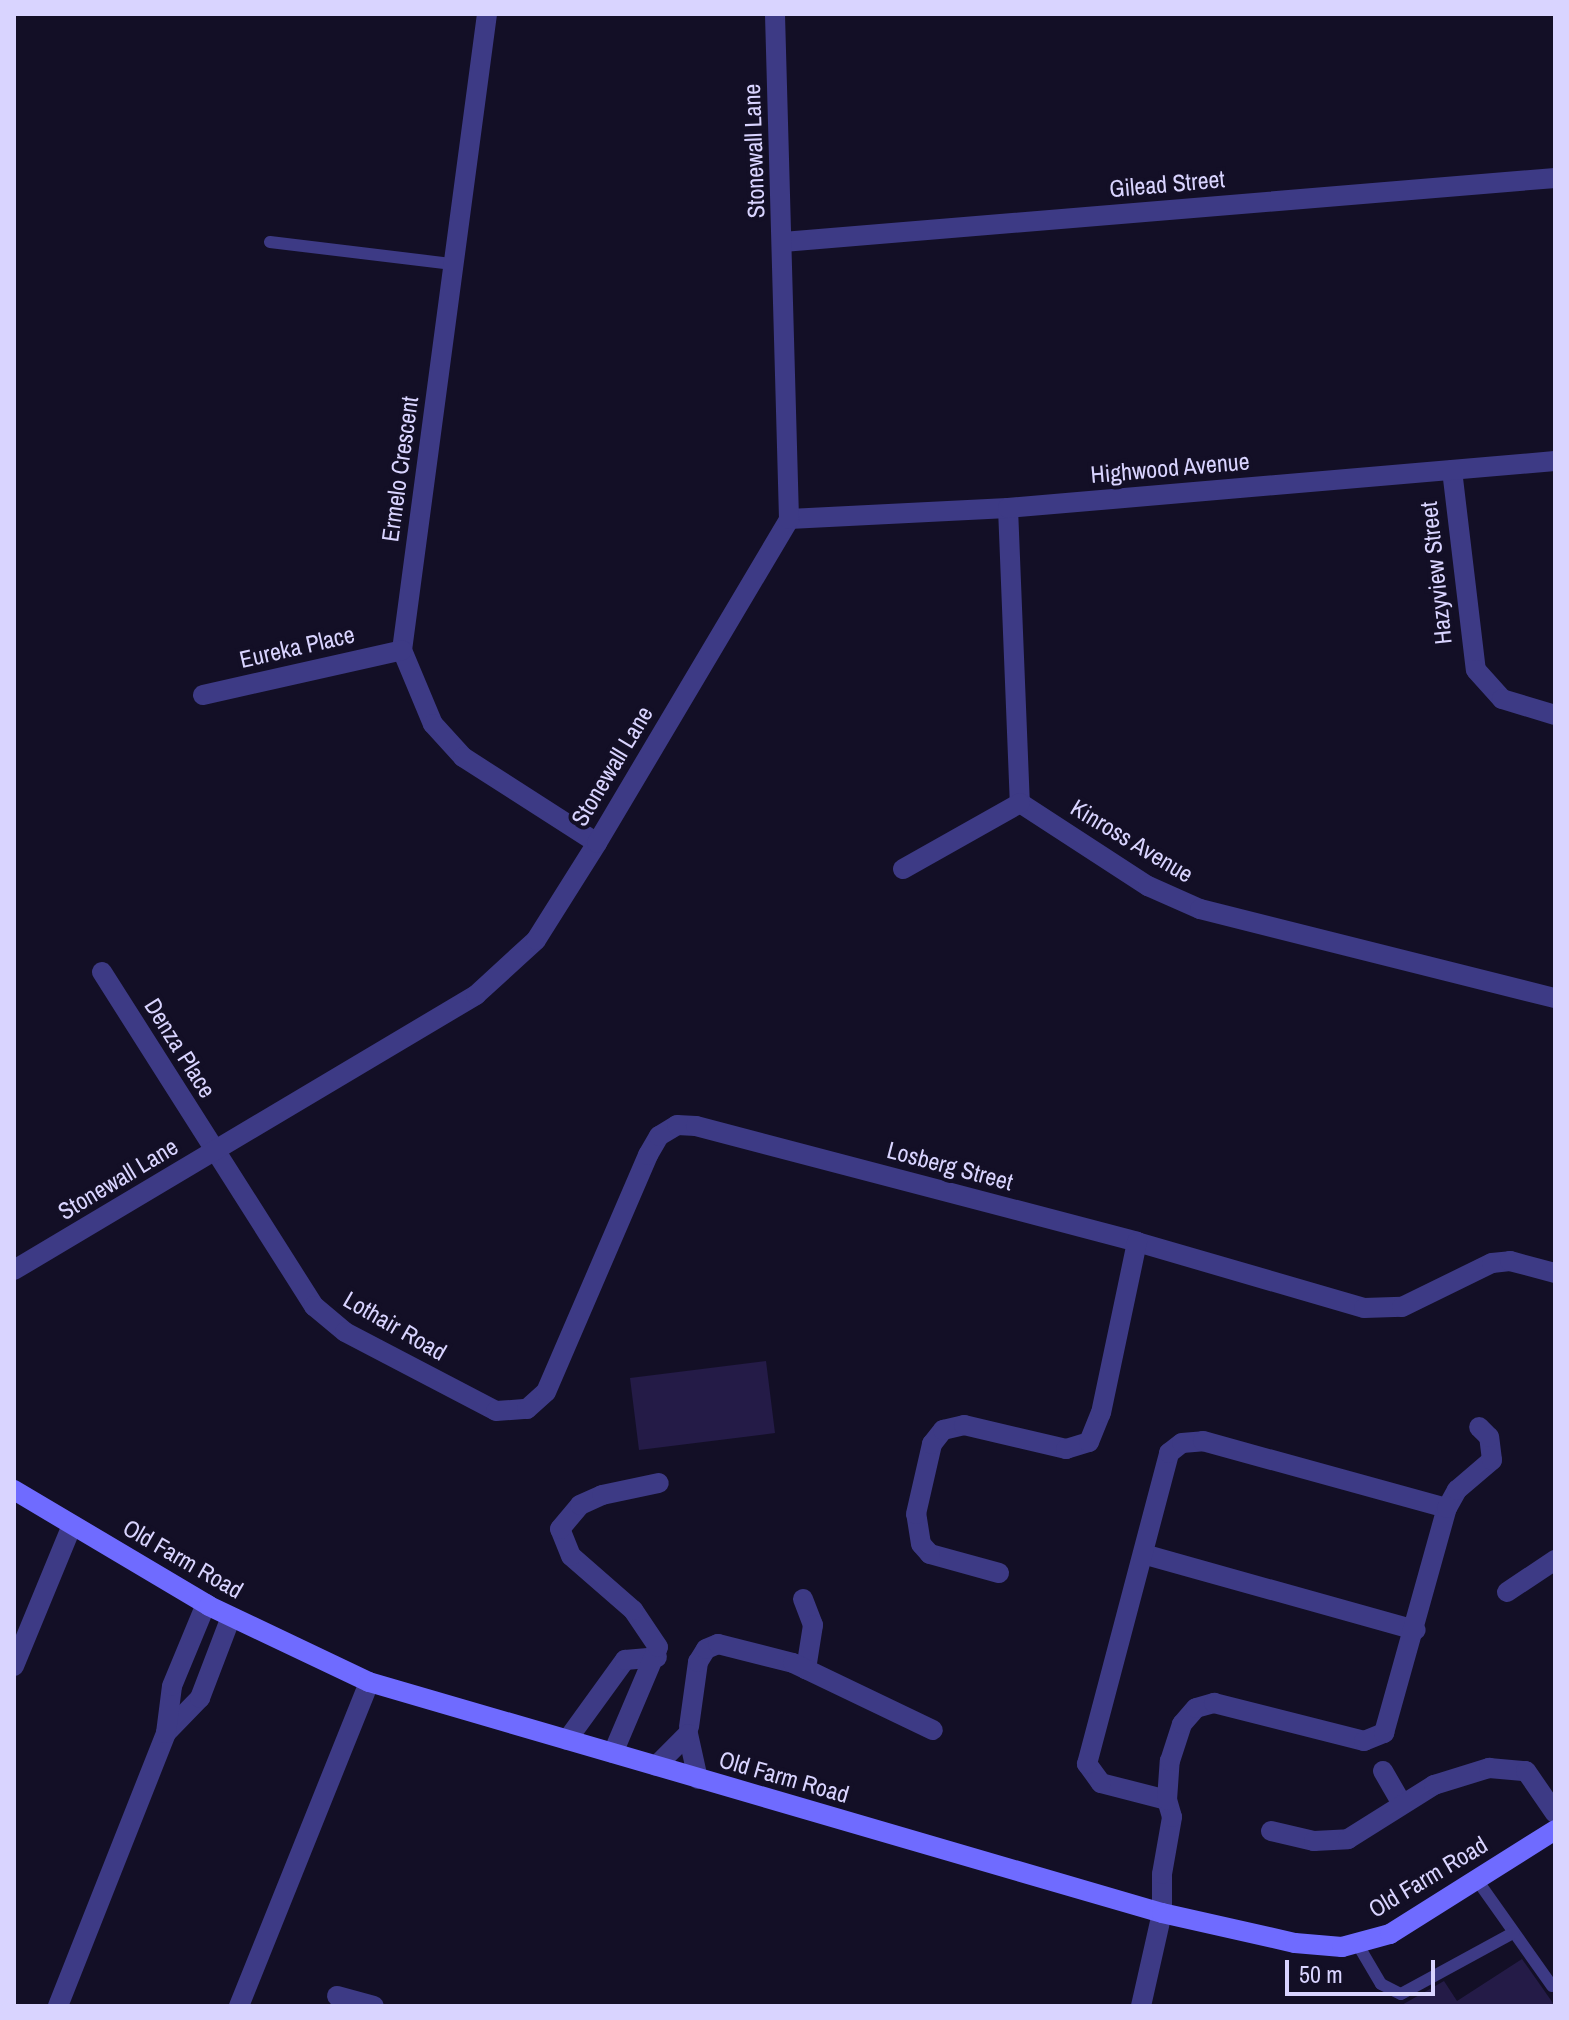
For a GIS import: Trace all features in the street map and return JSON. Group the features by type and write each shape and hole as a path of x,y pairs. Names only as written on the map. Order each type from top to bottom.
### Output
{"street":[{"name":"Ermelo Crescent","path":"402,650 487,14"},
{"name":"Stonewall Lane","path":"14,1270 215,1151 509,970 536,940 597,843 789,519 775,14"},
{"name":"Gilead Street","path":"783,242 1555,178"},
{"name":"Highwood Avenue","path":"789,519 1008,508 1555,461"},
{"name":"Hazyview Street","path":"1452,470 1476,670 1502,699 1555,715"},
{"path":"903,869 1020,803 1008,508"},
{"name":"Eureka Place","path":"203,695 402,650"},
{"path":"402,650 433,724 463,757 597,843"},
{"name":"Kinross Avenue","path":"1020,803 1148,886 1186,904 1555,998"},
{"name":"Denza Place","path":"102,972 215,1151"},
{"name":"Losberg Street","path":"534,1405 554,1378 655,1142 677,1125 1137,1242 1374,1309 1402,1307 1477,1267 1510,1261 1555,1273"},
{"name":"Lothair Road","path":"215,1151 302,1292 327,1320 496,1411 514,1413 534,1405"},
{"path":"999,1573 930,1554 921,1544 916,1514 932,1444 943,1430 956,1425 1066,1449 1089,1442 1101,1413 1137,1242"},
{"path":"1141,2006 1162,1913 1162,1874 1172,1817 1167,1800 1176,1736 1188,1714 1204,1706 1221,1703 1374,1740 1391,1722 1447,1508 1457,1490 1492,1460 1489,1437 1479,1427"},
{"path":"1167,1800 1101,1783 1087,1764 1165,1462 1177,1447 1194,1440 1447,1508"},
{"path":"613,1753 657,1657 658,1647 640,1619 571,1556 560,1529 580,1505 602,1495 659,1483"},
{"name":"Old Farm Road","path":"14,1490 206,1604 369,1682 1162,1913 1295,1943 1358,1945 1403,1927 1555,1830"},
{"path":"14,1666 72,1525"},
{"path":"1143,1554 1416,1630"},
{"path":"1507,1592 1552,1568"},
{"path":"803,1599 813,1625 806,1669"},
{"path":"58,2006 166,1733 172,1686 206,1604"},
{"path":"166,1733 200,1698 231,1617"},
{"path":"698,1779 688,1730 698,1662 710,1646 734,1645 806,1669 933,1730"},
{"path":"567,1740 625,1660 657,1657"},
{"path":"239,2006 369,1682"},
{"path":"656,1766 688,1730"},
{"path":"1271,1831 1337,1842 1359,1834 1401,1802 1469,1772 1513,1767 1532,1775 1555,1813"},
{"path":"1383,1771 1401,1802"},
{"path":"337,1996 374,2006"}],"lane":[{"path":"270,242 453,264"},
{"path":"1477,1880 1552,1986"},
{"path":"1358,1945 1381,1984 1401,1994 1513,1933"}],"building":[{"path":"766,1361 775,1433 639,1450 630,1378"},
{"path":"1522,1959 1555,2006 1400,2006 1444,1981 1457,2001"}]}
